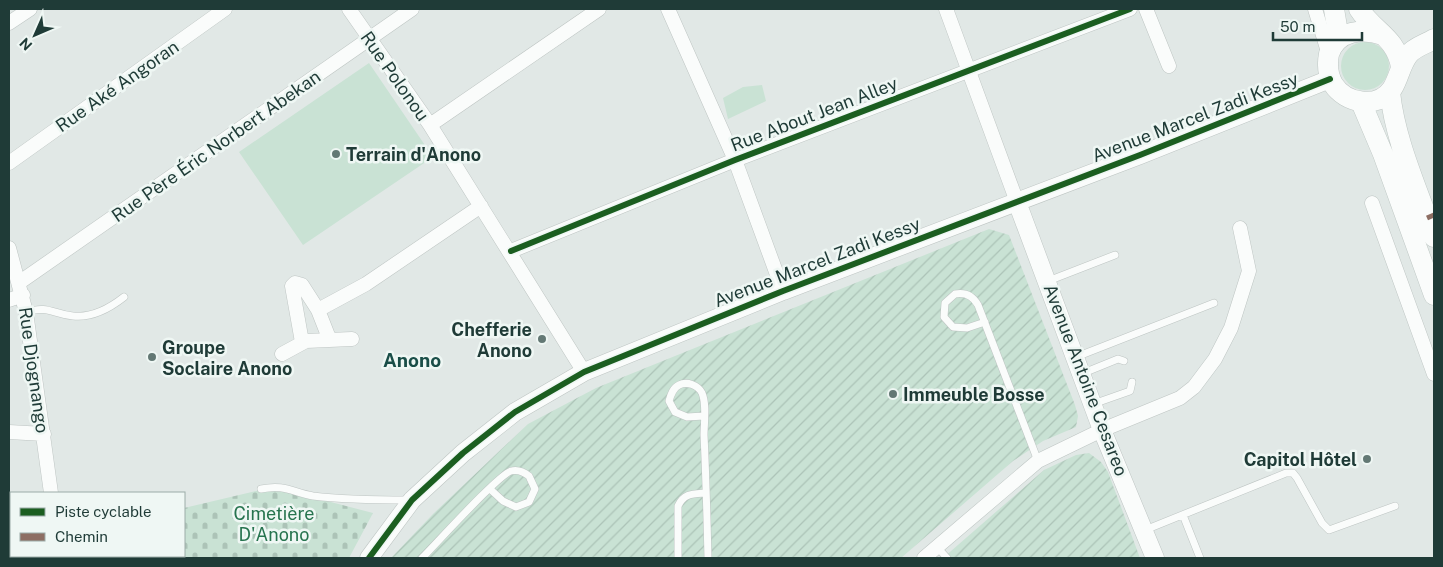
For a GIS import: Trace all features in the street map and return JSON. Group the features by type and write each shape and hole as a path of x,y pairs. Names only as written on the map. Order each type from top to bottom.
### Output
{"main road":[{"path":"1334,9 1334,47 1328,67 1330,79 1343,94 1361,102 1376,100 1390,92 1398,80 1400,67 1398,53 1388,39 1359,9"},
{"path":"1334,47 1352,31 1368,30 1388,39 1434,32"},
{"path":"1400,67 1414,50 1434,39"},
{"path":"1390,92 1393,116 1434,237"},
{"path":"1361,102 1383,154 1434,295"}],"street":[{"path":"9,23 30,9"},
{"name":"Rue Aké Angoran","path":"9,162 225,9"},
{"name":"Rue Polonou","path":"349,9 430,125 511,251 584,372"},
{"name":"Rue Père Éric Norbert Abekan","path":"9,300 21,288 412,9"},
{"path":"430,125 599,9"},
{"path":"668,9 735,160 783,290"},
{"path":"946,9 1017,202"},
{"name":"Rue About Jean Alley","path":"511,251 735,160 1130,9"},
{"path":"1146,9 1169,66"},
{"path":"1315,9 1334,47"},
{"name":"Avenue Marcel Zadi Kessy","path":"369,558 412,500 463,453 515,412 584,372 783,290 1017,202 1330,79"},
{"name":"Avenue Antoine Cesareo","path":"1017,202 1102,430 1155,558"},
{"path":"1372,203 1434,374"},
{"path":"318,310 366,284 482,206"},
{"path":"924,558 1038,461 1102,430 1180,398 1194,387 1214,359 1231,328 1249,271 1240,228"},
{"name":"Rue Djognango","path":"9,248 26,312 51,492"},
{"path":"302,342 292,286 295,283 302,285 318,310 329,338"},
{"path":"282,354 302,342 329,338 352,339"},
{"path":"9,432 44,434"}],"lane":[{"path":"1048,281 1115,255"},
{"path":"985,322 967,328 953,327 944,317 945,303 955,294 969,295 978,305 985,322 1038,461"},
{"path":"26,312 41,307 73,316 87,314 110,309 124,297"},
{"path":"1078,366 1214,303"},
{"path":"1078,366 1118,359 1124,361"},
{"path":"1093,404 1130,391 1132,382"},
{"path":"704,416 687,417 675,412 670,401 674,388 686,383 698,388 703,400 704,416 708,558"},
{"path":"422,558 490,488 504,475 517,470 530,476 534,489 529,502 516,507 503,501 490,488"},
{"path":"1144,530 1286,473 1293,473 1297,478 1322,523 1330,530 1395,506"},
{"path":"261,489 276,486 314,496 370,501 412,500"},
{"path":"678,558 678,506 681,499 687,494 706,493"},
{"path":"1183,515 1200,558"},
{"path":"937,547 947,558"}],"green space":[{"path":"1360,42 1370,42 1382,49 1389,61 1389,71 1382,83 1370,90 1360,90 1352,86 1345,79 1341,71 1341,61 1345,53 1352,46"},
{"name":"Terrain d'Anono","path":"369,63 433,157 303,245 239,152"},
{"path":"762,85 766,101 728,119 723,98 743,87"},
{"path":"989,229 1009,235 1075,405 1078,416 1076,427 1043,441 1013,461 901,558 391,558 433,514 528,424 596,388"},
{"path":"1089,453 1101,462 1108,472 1140,558 943,558 1044,470 1076,455"},
{"name":"Cimetière D'Anono","path":"273,487 373,513 349,558 72,558 185,557 185,508"}],"marked path":[{"path":"1427,218 1434,215"}],"cycle path":[{"path":"511,251 735,160 1130,9"},
{"path":"369,558 412,500 463,453 515,412 584,372 783,291 1140,155 1330,79"}],"place":[{"name":"Terrain d'Anono","path":"336,154"},
{"name":"Chefferie Anono","path":"542,339"},
{"name":"Groupe Soclaire Anono","path":"152,357"},
{"name":"Immeuble Bosse","path":"893,394"},
{"name":"Capitol Hôtel","path":"1367,459"}],"district":[{"name":"Anono","path":"412,360"}]}
